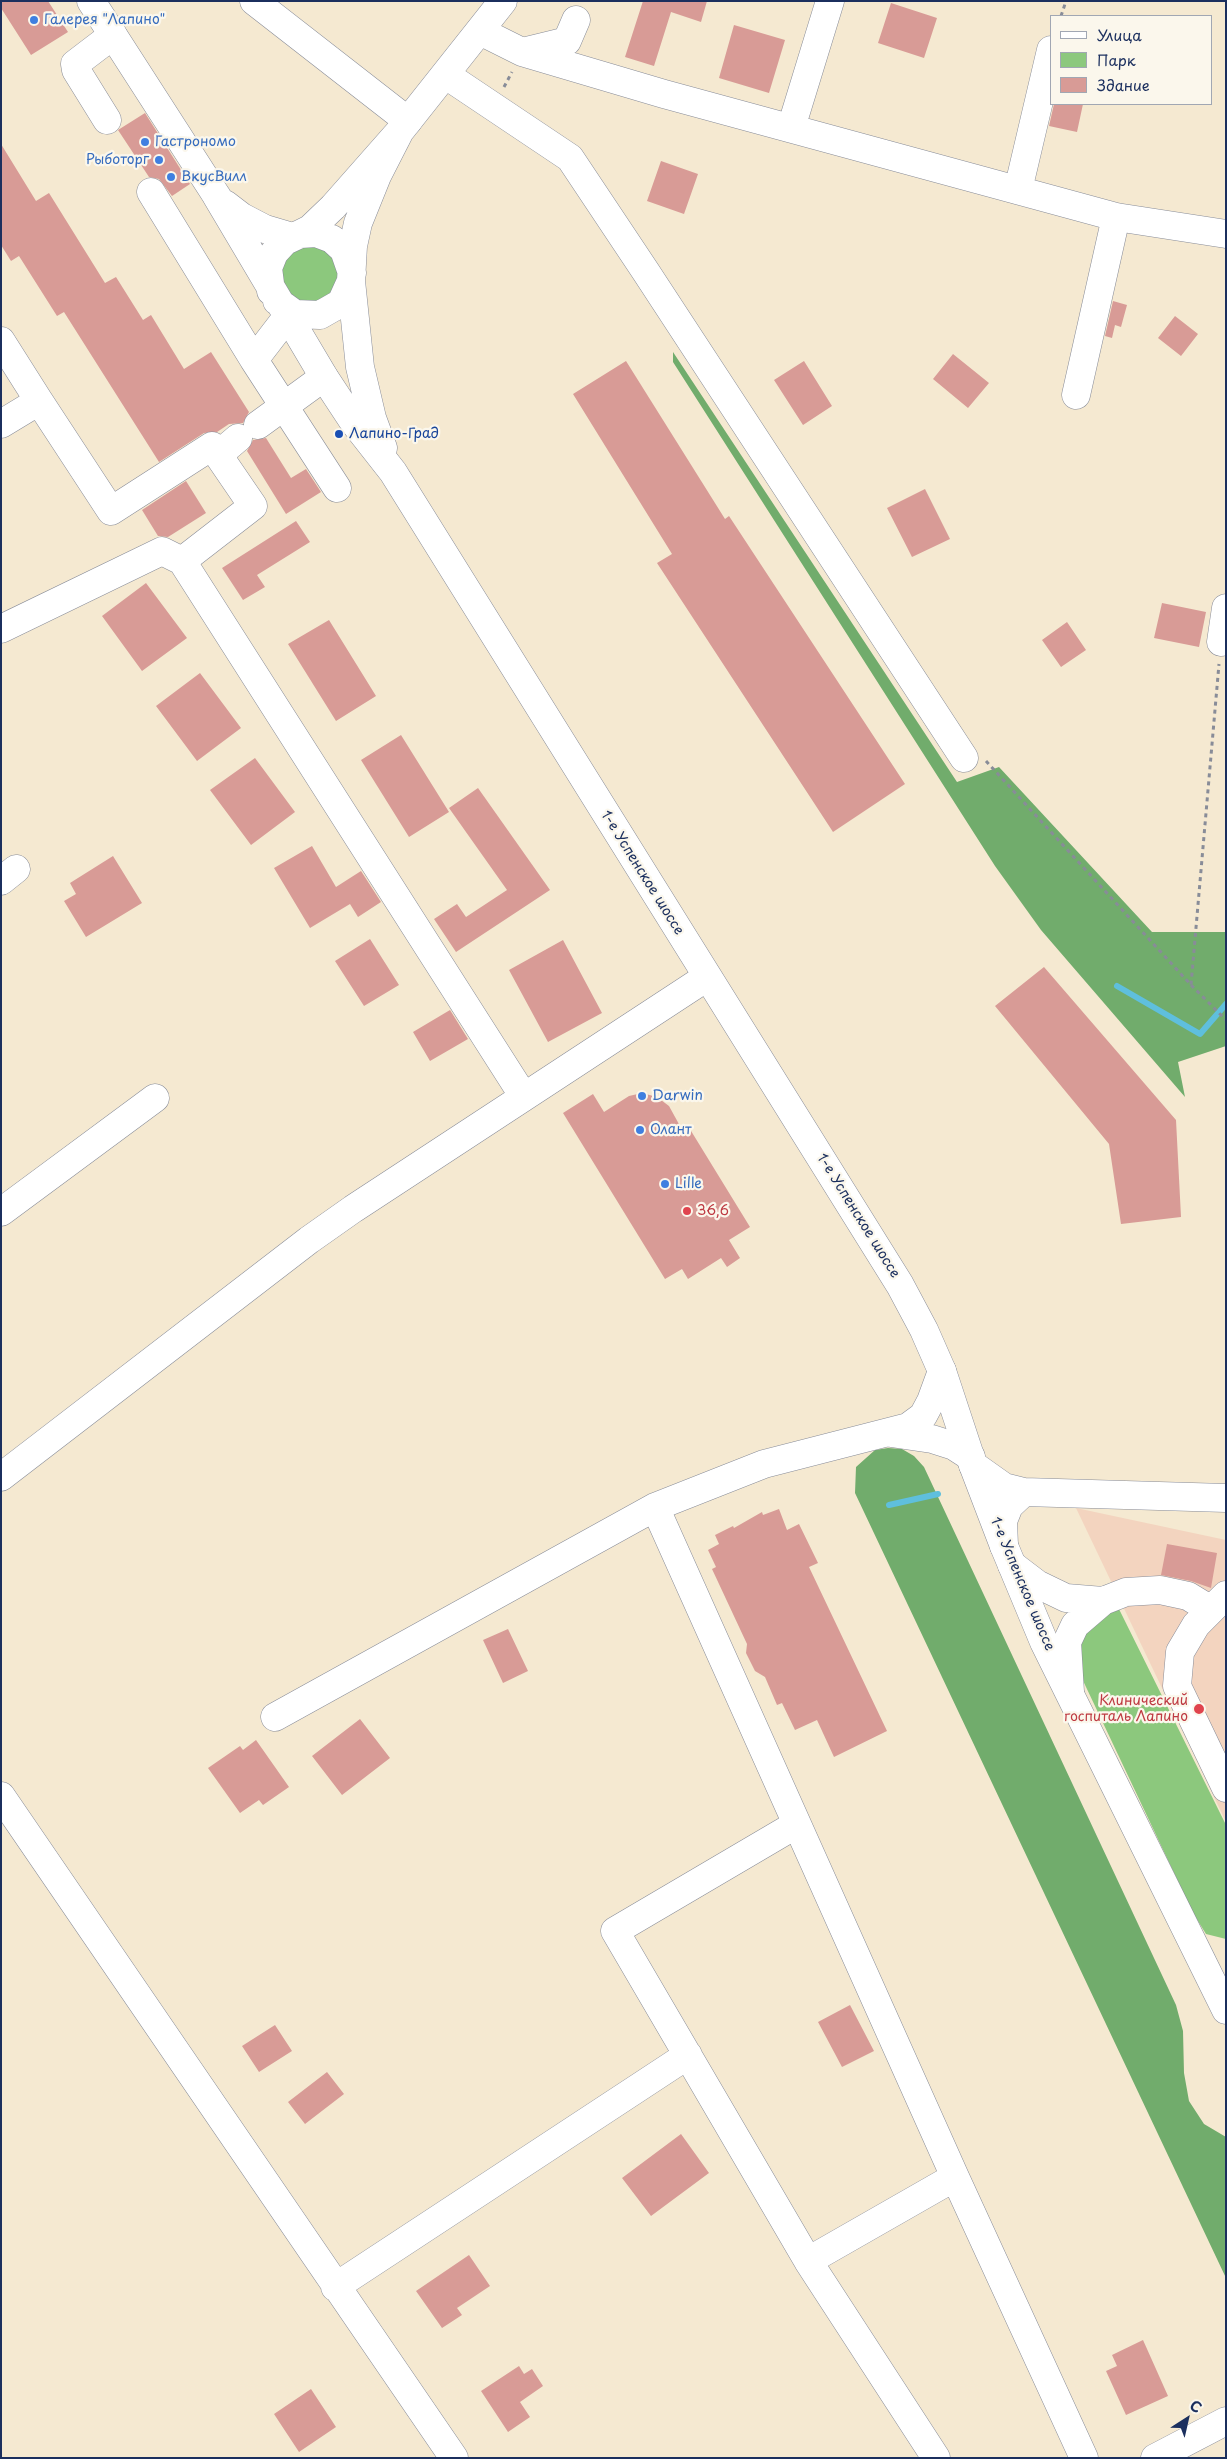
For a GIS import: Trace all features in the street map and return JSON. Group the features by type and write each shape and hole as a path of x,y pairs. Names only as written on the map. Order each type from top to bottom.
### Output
{"street":[{"name":"1-е Успенское шоссе","path":"91,1 216,195 278,303 324,377 353,421 393,472 900,1285 924,1330 942,1371 972,1461 1008,1556 1044,1642 1222,1994"},
{"path":"254,1 410,119"},
{"name":"1-е Успенское шоссе","path":"410,119 364,204 356,231 351,277 341,303 320,315 295,314 278,303 268,276 271,260 279,246 310,228 333,207 410,119 503,1"},
{"path":"791,128 830,1"},
{"path":"522,52 567,40 576,20"},
{"path":"480,30 522,52 664,94 1116,217 1226,234"},
{"path":"107,120 76,70 75,64 113,35"},
{"path":"1018,190 1050,54"},
{"path":"446,75 570,158 964,758"},
{"path":"151,192 254,360 337,488"},
{"name":"1-е Успенское шоссе","path":"216,195 237,213 255,224 275,233 296,235 316,233 338,244 348,257 355,329 364,382 372,418 393,472"},
{"path":"1076,395 1116,217"},
{"path":"254,360 278,303"},
{"path":"1,341 111,511 212,446 238,439 324,377"},
{"path":"1,424 39,401"},
{"path":"182,561 253,506 238,439"},
{"path":"1,629 162,551 182,561 524,1097"},
{"path":"1221,642 1226,608"},
{"path":"1,1477 309,1240 353,1209 707,977"},
{"path":"1,1212 155,1098"},
{"path":"275,1717 655,1507 764,1464 908,1428 923,1416 932,1401 942,1371"},
{"path":"891,1433 932,1439 954,1446 1004,1487 1024,1492 1226,1498"},
{"path":"1024,1492 1009,1506 1003,1521 1008,1556 1037,1584 1066,1598 1103,1601"},
{"path":"655,1507 955,2177 1084,2458"},
{"path":"1070,1692 1066,1642 1076,1625 1103,1601 1126,1592 1160,1590 1218,1603"},
{"path":"1218,1603 1196,1625 1180,1652 1177,1686 1226,1788"},
{"path":"1,1796 335,2287 454,2458"},
{"path":"797,1824 615,1931 808,2261 936,2458"},
{"path":"335,2287 688,2055"},
{"path":"808,2261 955,2177"},
{"path":"1156,2458 1226,2421"}],"path":[{"path":"1061,15 1066,1"},
{"path":"494,108 522,52"},
{"path":"1191,985 1221,642"},
{"path":"964,758 978,752 1212,1008 1225,1019"}],"shaded area":[{"name":"Клинический госпиталь Лапино","path":"1076,1508 1226,1540 1226,1822 1118,1596"}],"green space":[{"path":"315,242 340,261 338,292 305,307 278,282 281,257"},
{"path":"673,352 957,782 999,767 1152,932 1226,932 1226,1046 1178,1062 1185,1097 1041,930 995,866 673,362"},
{"path":"888,1448 902,1449 914,1456 924,1467 1176,2005 1183,2031 1184,2073 1189,2101 1204,2124 1226,2137 1226,2278 855,1493 856,1467 875,1450"},
{"path":"1117,1605 1226,1825 1226,1939 1206,1934 1193,1913 1077,1668 1080,1636"}],"building":[{"name":"Галерея \"Лапино\"","path":"1,1 48,1 68,32 31,55 1,8"},
{"path":"643,1 707,1 701,22 671,12 654,66 625,57"},
{"path":"891,3 937,18 924,58 878,43"},
{"path":"734,25 785,40 769,93 719,78"},
{"path":"1054,105 1083,105 1077,132 1049,126"},
{"path":"145,113 190,184 172,196 159,179 149,177 118,130"},
{"path":"1,144 36,201 49,193 105,283 116,277 143,320 151,315 184,369 211,352 249,412 243,423 229,424 217,432 204,433 159,462 64,312 57,316 19,256 11,261 1,245"},
{"path":"661,161 698,174 684,214 647,201"},
{"path":"1113,301 1127,305 1121,327 1115,325 1112,338 1105,336"},
{"path":"1175,316 1198,334 1181,356 1158,338"},
{"path":"953,354 989,383 968,408 933,379"},
{"path":"626,361 725,519 729,516 905,784 833,832 657,563 672,554 573,394"},
{"path":"804,361 832,406 803,425 774,380"},
{"path":"266,438 291,478 306,469 321,492 286,514 247,451 253,440"},
{"path":"186,481 206,513 168,537 158,536 142,510"},
{"path":"925,489 950,539 912,557 887,508"},
{"path":"296,521 310,542 257,575 265,587 243,600 222,568"},
{"path":"146,583 187,638 142,671 102,616"},
{"path":"1162,603 1206,612 1199,647 1154,638"},
{"path":"329,620 376,696 336,721 288,644"},
{"path":"1067,622 1086,650 1061,667 1042,640"},
{"path":"200,673 241,728 197,761 156,706"},
{"path":"401,735 449,812 409,837 361,760"},
{"path":"255,758 295,812 251,845 210,790"},
{"path":"478,788 550,890 456,952 434,919 457,904 466,917 507,890 449,808"},
{"path":"312,846 336,887 361,871 381,902 358,917 350,904 310,928 274,868"},
{"path":"113,856 142,903 86,937 64,901 76,894 70,883"},
{"path":"370,939 399,985 364,1006 335,961"},
{"path":"563,940 602,1013 548,1042 509,970"},
{"path":"1044,967 1176,1120 1181,1217 1121,1224 1109,1144 995,1006"},
{"path":"450,1010 468,1039 430,1061 413,1032"},
{"name":"Lille","path":"642,1093 657,1097 669,1106 680,1126 688,1126 750,1227 729,1240 740,1258 727,1267 721,1258 688,1279 682,1269 665,1279 563,1113 593,1094 604,1112 629,1096"},
{"path":"779,1509 787,1530 799,1524 818,1563 809,1567 887,1731 834,1757 817,1720 795,1730 782,1703 777,1705 765,1677 755,1671 746,1653 747,1644 712,1569 716,1567 708,1550 719,1544 715,1535 733,1526 734,1528 762,1512 763,1515"},
{"path":"1167,1544 1217,1553 1211,1588 1191,1581 1161,1575"},
{"path":"508,1629 528,1671 503,1683 483,1640"},
{"path":"360,1719 390,1758 342,1795 312,1756"},
{"path":"256,1740 289,1787 263,1805 259,1800 240,1813 208,1768 240,1746 243,1750"},
{"path":"850,2005 874,2051 842,2067 818,2022"},
{"path":"275,2025 292,2051 259,2072 242,2046"},
{"path":"327,2072 344,2094 305,2124 288,2102"},
{"path":"681,2134 709,2173 651,2216 622,2178"},
{"path":"469,2255 490,2286 457,2308 462,2315 442,2328 416,2291"},
{"path":"1143,2340 1168,2396 1126,2415 1106,2371 1117,2366 1112,2355"},
{"path":"519,2366 524,2374 532,2369 543,2386 520,2402 530,2417 508,2432 481,2391"},
{"path":"311,2389 336,2427 299,2452 274,2414"}],"waterway":[{"path":"1117,986 1200,1034 1226,1004"},
{"path":"889,1505 938,1494"}],"place":[{"name":"Галерея \"Лапино\"","path":"34,20"},
{"name":"Гастрономо","path":"145,142"},
{"name":"Рыботорг","path":"159,160"},
{"name":"ВкусВилл","path":"171,177"},
{"name":"Лапино-Град","path":"339,434"},
{"name":"Darwin","path":"642,1096"},
{"name":"Олант","path":"640,1130"},
{"name":"Lille","path":"665,1184"},
{"name":"36,6","path":"687,1211"},
{"name":"Клинический госпиталь Лапино","path":"1199,1709"}]}
